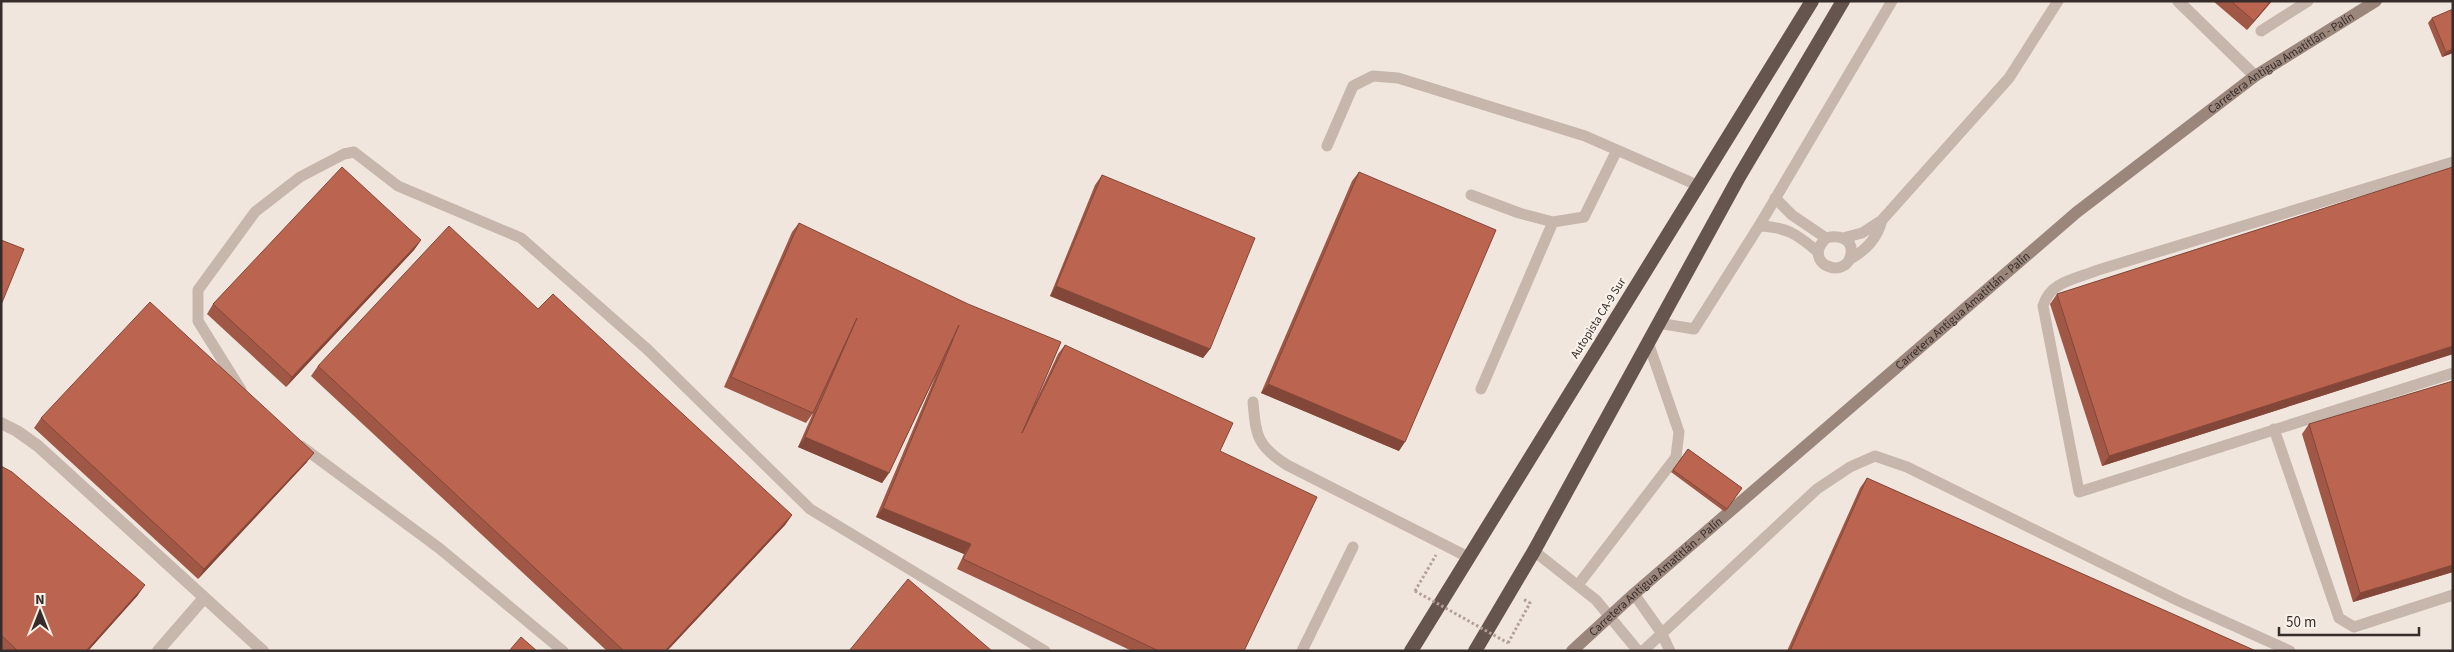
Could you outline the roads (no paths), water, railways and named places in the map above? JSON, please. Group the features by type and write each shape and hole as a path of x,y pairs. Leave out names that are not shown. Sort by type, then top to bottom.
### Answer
{"highway":[{"name":"Autopista CA-9 Sur","path":"1411,651 1812,1"},
{"path":"1475,651 1534,551 1739,177 1844,1"}],"main road":[{"name":"Carretera Antigua Amatitlán - Palín","path":"1572,651 1634,594 2077,212 2255,76 2376,1"}],"street":[{"path":"2178,1 2255,76"},
{"path":"1,423 17,431 38,446 263,651"},
{"path":"158,651 204,598"}],"lane":[{"path":"1658,324 1694,329 1759,226 1892,1"},
{"path":"1882,220 1879,232 1865,250 1843,266 1835,269 1826,266 1820,260 1818,252 1820,244 1826,238 1834,236 1843,238 1862,233 1882,220 2009,78 2058,1"},
{"path":"2261,31 2308,1"},
{"path":"1327,146 1353,86 1373,76 1398,78 1585,136 1697,185"},
{"path":"1471,195 1519,213 1553,222 1584,217 1617,150"},
{"path":"249,404 198,321 198,290 255,212 300,177 344,154 354,152 398,186 521,238 647,350 810,509 1045,651"},
{"path":"2453,162 2098,270 2060,284 2046,295 2043,306 2079,492 2453,372"},
{"path":"1775,198 1792,215 1826,238"},
{"path":"1481,389 1553,222"},
{"path":"1759,226 1778,227 1796,233 1818,252"},
{"path":"1843,238 1849,244 1852,252 1849,260"},
{"path":"1578,585 1676,457 1679,432 1648,342"},
{"path":"1253,402 1258,440 1269,453 1468,557"},
{"path":"2274,429 2339,618 2354,627 2453,595"},
{"path":"292,440 439,548 563,651"},
{"path":"1642,651 1817,489 1850,466 1875,456 1907,467 2179,601 2290,651"},
{"path":"1302,651 1353,547"},
{"path":"1534,551 1596,600 1638,651"},
{"path":"1634,594 1661,632 1670,651"}]}
